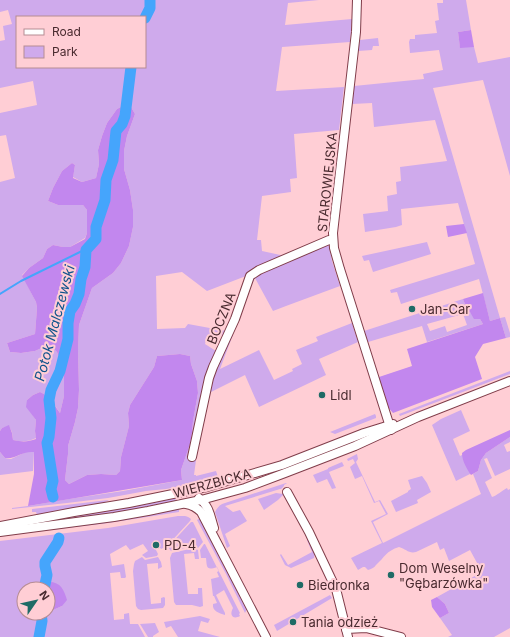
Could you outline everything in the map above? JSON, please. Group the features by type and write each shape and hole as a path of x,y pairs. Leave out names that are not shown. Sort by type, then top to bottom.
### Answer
{"street":[{"name":"STAROWIEJSKA","path":"357,0 356,32 333,240 340,269 390,428"},
{"name":"BOCZNA","path":"192,457 209,378 235,319 250,276 259,270 329,240 333,240"},
{"name":"WIERZBICKA","path":"0,532 114,517 183,504 245,488 355,446 390,428 510,381"},
{"name":"WIERZBICKA","path":"0,526 182,493 282,465 364,433 390,428"},
{"path":"213,485 206,491 199,505 204,510 221,550 266,637"},
{"path":"288,492 333,583 347,633 366,628 402,637"},
{"path":"182,493 191,494 201,500"},
{"path":"204,510 215,496"},
{"path":"183,504 204,510"}],"green space":[{"path":"0,0 319,0 288,3 285,25 352,19 350,42 282,47 276,91 344,87 339,130 294,134 297,178 290,179 291,192 262,196 257,240 261,240 262,251 285,256 251,270 246,276 207,291 182,272 156,276 157,329 185,328 188,324 226,331 240,291 242,291 236,314 227,331 222,335 206,340 205,344 216,352 197,415 189,456 189,460 196,460 194,475 196,476 216,471 218,477 166,489 108,498 12,509 182,480 181,470 190,444 198,393 197,381 190,356 180,354 157,356 154,367 130,405 128,413 129,426 121,457 120,471 116,475 87,475 69,484 65,480 68,446 78,408 79,325 92,288 113,273 121,263 129,246 133,227 133,210 130,190 124,169 124,151 127,136 135,114 131,107 125,105 117,109 107,123 98,150 99,164 96,178 82,182 73,177 75,165 72,163 62,171 53,188 48,201 58,205 83,205 87,210 87,233 85,238 70,247 53,245 47,249 43,258 22,275 36,302 35,334 7,343 10,352 21,353 35,351 46,346 52,347 57,352 64,370 64,396 60,413 54,403 40,392 27,400 27,407 36,420 36,438 25,441 13,440 12,432 9,426 2,428 0,431 0,182 15,178 6,135 0,136 0,113 37,105 33,81 0,88 0,41 5,40 3,26 12,24 8,10 0,12"},
{"path":"443,0 466,0 471,30 458,32 460,47 474,47 478,63 510,57 510,176 483,80 433,88 500,318 490,321 479,279 401,304 397,292 391,293 390,290 475,264 458,203 401,209 402,225 365,232 363,214 388,211 387,196 397,194 396,182 401,181 400,167 447,161 435,120 374,127 372,103 352,104 354,86 424,79 423,74 443,70 439,50 410,53 409,42 410,39 415,39 415,35 437,33 435,21 439,20 437,3 443,3"},
{"path":"378,38 379,46 373,46 372,50 358,51 360,40"},
{"path":"427,242 431,254 373,272 369,260 364,261 362,256"},
{"path":"326,244 329,245 332,261 340,286 273,311 255,278 246,296 253,277 285,262 287,263 302,256 302,254"},
{"path":"463,299 468,312 480,319 483,324 427,342 422,326 368,342 364,331","holes":["463,314 467,325 447,332 445,326 430,331 427,324"]},
{"path":"505,317 510,337 506,338 500,318"},
{"path":"352,323 358,342 319,359 326,375 259,407 245,375 211,392 208,391 209,383 230,336 233,336 220,369 259,350 274,380 293,371 292,369 302,364 296,350 318,341 316,337"},
{"path":"510,371 510,374 400,416 399,414"},
{"path":"461,410 470,431 453,439 460,456 464,454 472,473 456,481 432,425"},
{"path":"375,414 376,418 335,434 330,432"},
{"path":"510,437 510,442 504,445 507,452 510,451 510,469 495,476 487,458 484,459 492,478 485,482 492,497 507,488 508,490 510,489 510,628 494,637 448,637 452,635 440,618 449,613 445,604 437,597 482,572 470,550 449,561 444,548 440,550 437,542 416,552 409,552 399,547 388,552 372,568 368,570 363,567 358,570 351,558 382,543 371,521 386,514 379,501 374,503 362,476 355,479 350,467 355,463 353,459 348,461 347,459 357,454 358,459 356,462 375,502 380,500 388,514 373,522 383,543 481,494 473,474 478,471 481,460 486,453"},
{"path":"0,452 5,458 11,459 26,452 34,452 33,471 0,475"},
{"path":"342,462 344,466 329,472 336,488 332,489 327,479 317,483 313,475"},
{"path":"422,476 431,492 417,500 418,503 396,512 391,501 411,489 408,480"},
{"path":"286,483 281,489 225,506 233,512 240,510 247,521 225,534 230,546 227,548 215,512 219,506"},
{"path":"276,493 283,495 264,510 258,499"},
{"path":"175,498 176,502 142,509 23,526 35,523"},
{"path":"109,500 103,503 28,519 28,517 37,515 36,512 32,512 32,509"},
{"path":"179,509 179,512 108,523 0,536 0,534 133,518"},
{"path":"178,516 186,516 191,519 167,546 161,549 159,546 155,548 158,554 157,556 146,558 142,555 148,551 143,544 130,550 126,545 110,554 112,566 124,564 126,577 121,578 120,572 110,573 114,620 124,619 124,614 129,613 130,624 138,624 145,637 0,637 0,541 108,528"},
{"path":"200,518 247,609 245,613 197,520"},
{"path":"191,522 193,522 203,542 198,548 194,546 171,551 168,547"},
{"path":"307,540 315,552 314,558 291,568 285,565 280,555 281,554 288,565 312,552"},
{"path":"204,544 217,567 211,569 209,568 207,566 206,558 201,558 200,550"},
{"path":"194,548 198,550 199,559 195,559 194,553 184,554 188,594 198,594 198,588 202,588 203,606 176,605 174,602 170,558 172,553"},
{"path":"142,557 145,560 158,557 161,562 162,567 158,569 158,563 147,564 151,604 161,603 161,598 164,597 165,605 163,608 141,610 136,606 133,571 135,561"},
{"path":"219,571 240,613 240,616 238,617 232,616 231,613 233,608 224,590 216,595 225,615 216,611 213,606 213,604 217,603 213,596 211,579 219,577 217,572"},
{"path":"330,595 332,598 277,631 274,625"},
{"path":"200,616 210,619 208,623 201,621 198,631 220,637 178,637 171,626 166,628 164,622"},
{"path":"155,623 159,632 153,637 148,637 140,624"}],"shaded area":[{"path":"471,30 474,47 460,48 458,32"},
{"path":"125,105 131,107 135,114 127,136 124,151 124,169 130,190 133,210 133,227 129,246 121,263 113,273 92,288 79,325 78,408 68,446 65,480 69,484 87,475 116,475 120,471 121,457 129,426 128,413 130,405 154,367 157,356 180,354 190,356 197,381 198,393 190,444 181,470 182,480 28,506 34,474 34,452 5,458 0,452 0,431 2,428 9,425 13,440 30,441 36,439 36,420 26,407 27,400 40,392 49,398 60,413 64,396 64,370 57,352 52,347 46,346 35,351 21,353 10,352 7,343 35,334 36,302 22,276 29,268 43,258 47,249 53,245 70,247 85,239 87,233 87,210 83,205 58,205 48,201 62,171 72,163 75,165 73,178 82,182 96,178 99,164 98,150 107,123 117,109"},
{"path":"464,224 467,233 448,237 446,226"},
{"path":"483,293 490,321 500,318 506,338 483,344 475,357 482,379 393,413 387,406 379,377 412,366 407,349 483,324 480,319 474,319 470,312 468,312 463,299"},
{"path":"510,430 510,437 486,453 481,460 478,471 471,475 466,468 462,453"},
{"path":"56,583 65,593 67,600 62,606 56,609"},
{"path":"437,597 445,604 449,613 440,618 432,607 431,600"}],"waterway":[{"name":"Potok Malczewski","path":"146,16 150,8 150,0"},
{"name":"Potok Malczewski","path":"53,497 51,489 53,481 47,443 51,418 49,400 51,390 60,371 68,339 70,311 79,294 81,279 85,267 86,250 96,239 96,227 105,200 106,180 113,160 116,131 122,124 125,116 131,68"},
{"path":"0,294 21,281 86,250"},
{"name":"Potok Malczewski","path":"46,581 47,575 45,562 59,538"},
{"name":"Potok Malczewski","path":"39,637 42,621"}],"place":[{"name":"Jan-Car","path":"412,309"},
{"name":"Lidl","path":"322,395"},
{"name":"PD-4","path":"156,545"},
{"name":"Dom Weselny \"Gębarzówka\"","path":"391,575"},
{"name":"Biedronka","path":"300,585"},
{"name":"Tania odzież","path":"293,622"}]}
